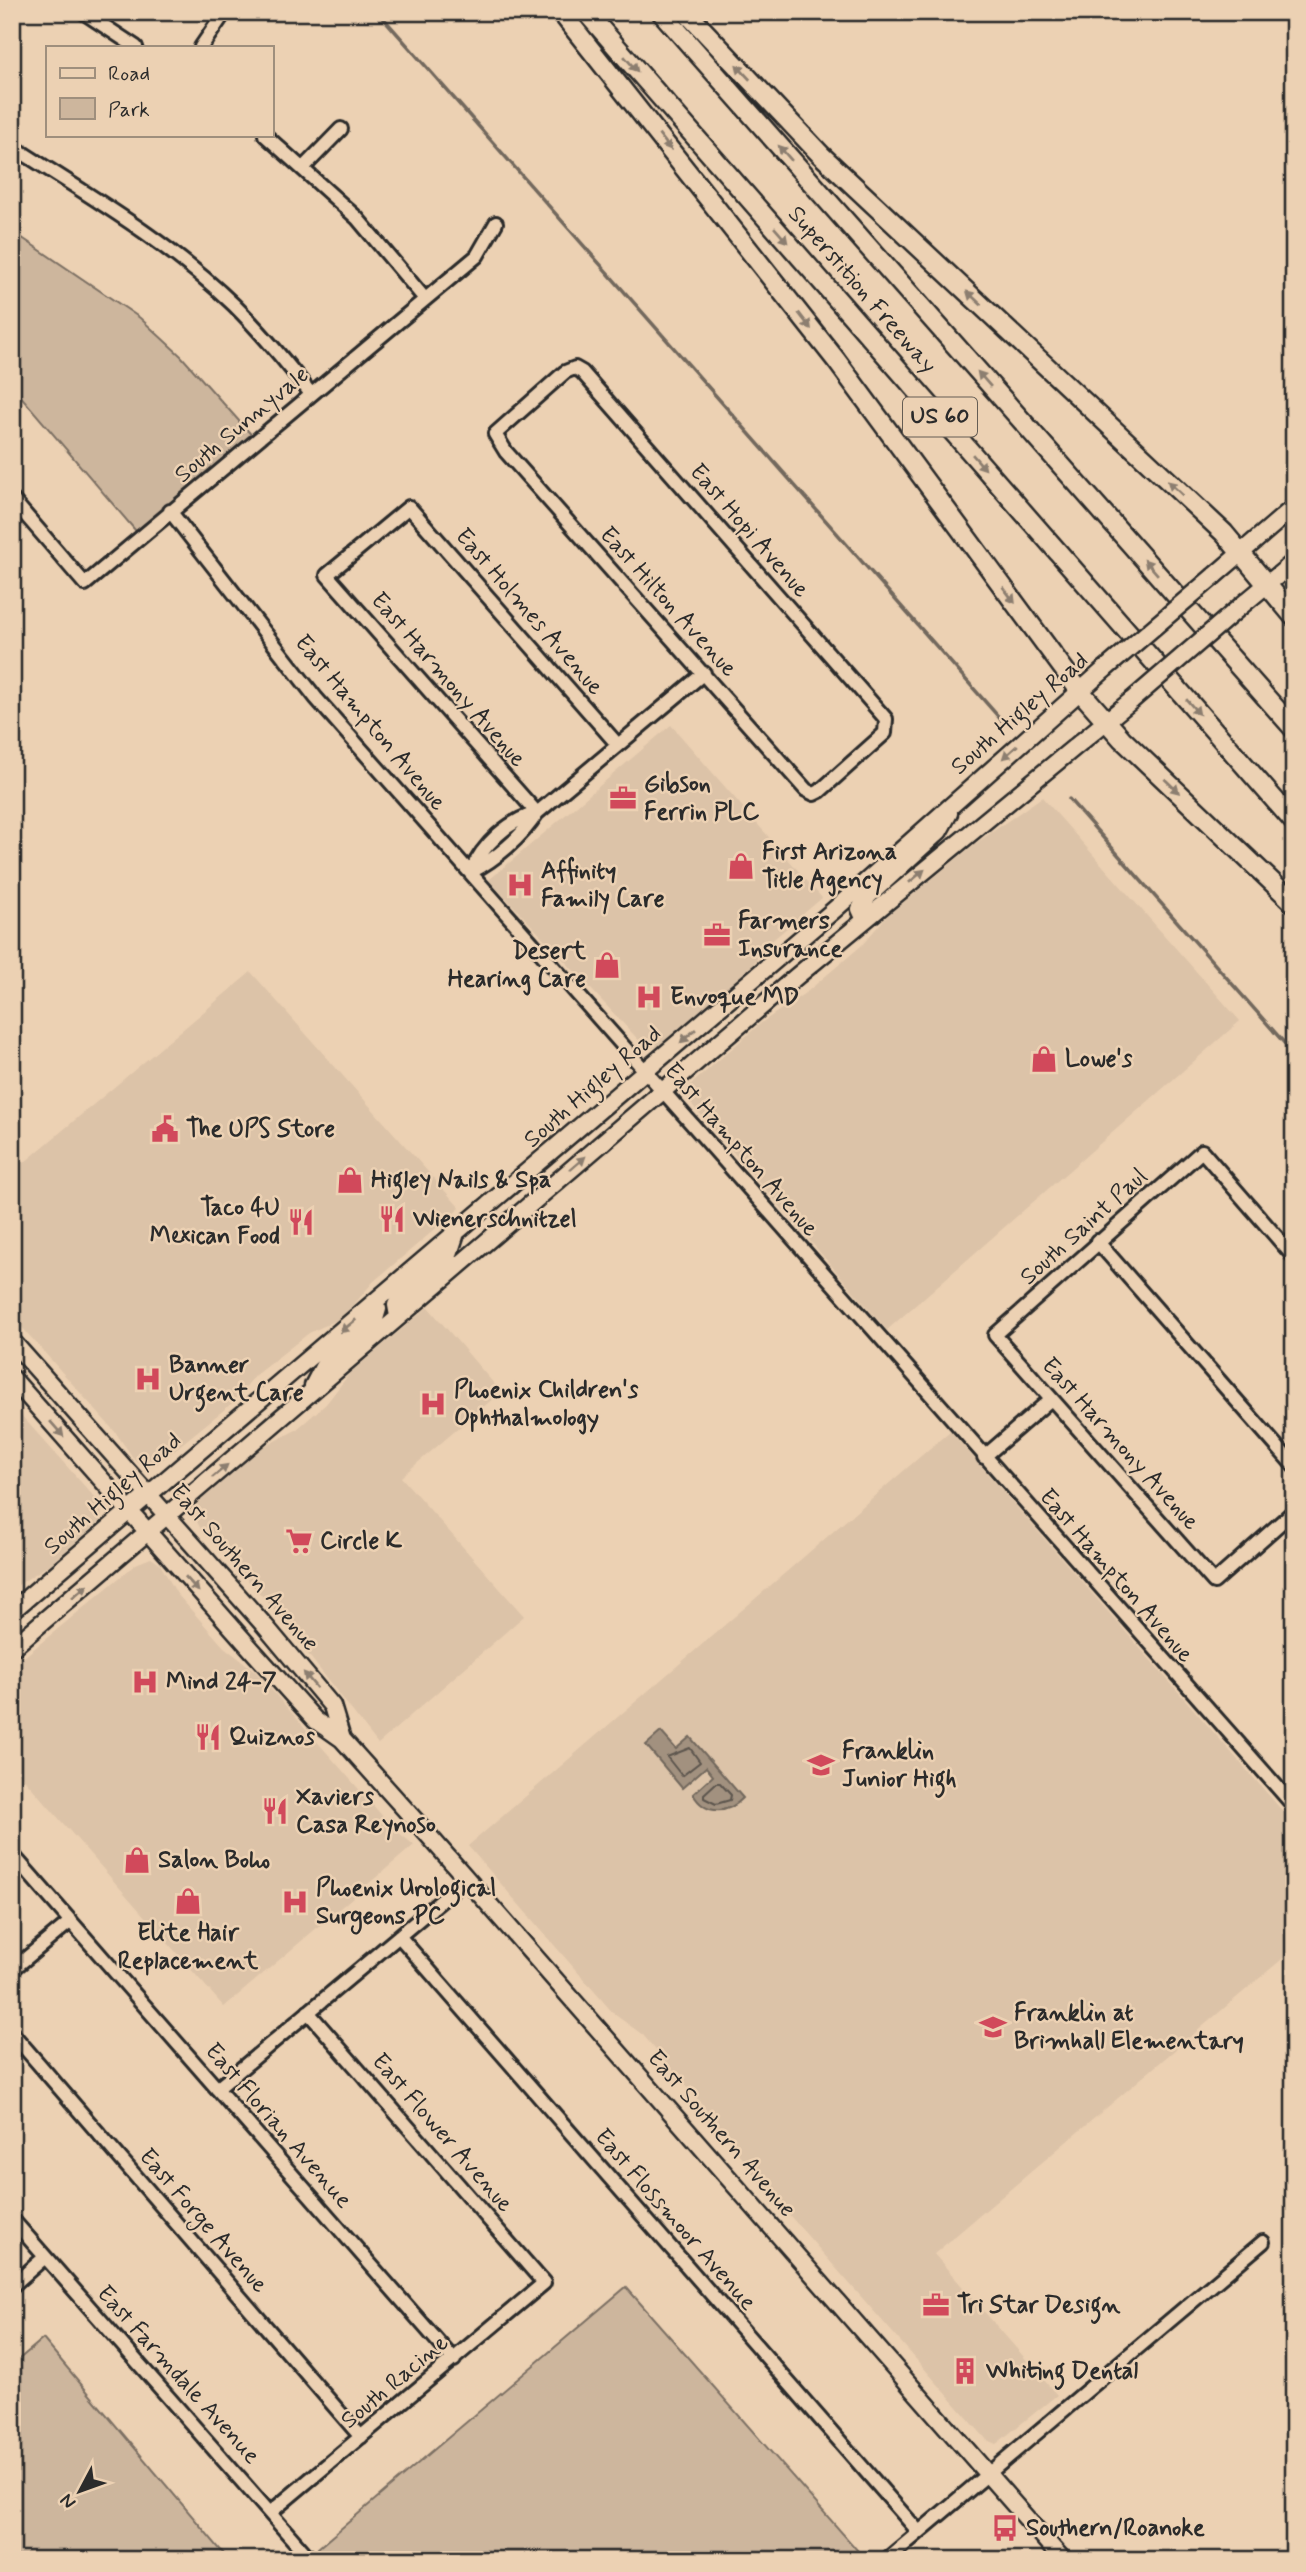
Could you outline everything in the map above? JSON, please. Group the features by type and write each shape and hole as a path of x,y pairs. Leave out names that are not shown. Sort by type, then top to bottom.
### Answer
{"highway":[{"path":"561,12 836,360 1079,690 1106,721 1294,903"},
{"name":"Superstition Freeway","path":"586,12 1294,822"},
{"name":"Superstition Freeway","path":"661,12 1294,729"},
{"path":"686,12 821,155 1241,552 1294,617"}],"main road":[{"name":"South Higley Road","path":"12,1611 645,1073 1079,690 1294,507"},
{"name":"South Higley Road","path":"12,1648 662,1091 1294,562"},
{"path":"864,920 860,909 867,896 939,831 955,802"},
{"path":"398,1316 396,1305 399,1300 448,1257 455,1236"},
{"path":"309,1394 323,1367 375,1319 378,1309 374,1304"},
{"name":"East Southern Avenue","path":"12,1341 149,1493 332,1706 342,1739"},
{"name":"East Southern Avenue","path":"12,1378 128,1513 315,1720 342,1739 467,1879 1063,2560"}],"street":[{"path":"83,12 134,46"},
{"path":"202,46 225,12"},
{"path":"303,168 341,130"},
{"path":"266,136 357,218 425,299"},
{"path":"12,146 178,257 233,304 278,352 311,394"},
{"name":"South Sunnyvale","path":"12,499 85,584 477,256 496,223"},
{"name":"East Hopi Avenue","path":"495,434 565,372 575,368 592,382 886,719 885,733 814,793"},
{"name":"East Hilton Avenue","path":"495,434 506,452 806,790 814,793"},
{"name":"East Holmes Avenue","path":"327,575 409,507 618,745"},
{"name":"East Hampton Avenue","path":"170,512 316,698 1294,1806"},
{"name":"East Harmony Avenue","path":"327,575 537,813"},
{"path":"471,872 486,864 521,817 537,813 704,673"},
{"name":"South Saint Paul","path":"995,1335 1097,1241 1202,1151 1294,1257"},
{"path":"1097,1241 1294,1466"},
{"name":"East Harmony Avenue","path":"995,1335 1214,1582 1294,1511"},
{"path":"984,1457 1051,1399"},
{"name":"East Florian Avenue","path":"12,1854 454,2360"},
{"path":"218,2089 467,1879"},
{"path":"12,1970 71,1921"},
{"name":"East Flossmoor Avenue","path":"399,1936 918,2531"},
{"name":"East Flower Avenue","path":"308,2012 544,2283"},
{"name":"East Forge Avenue","path":"12,2033 361,2437"},
{"name":"East Farmdale Avenue","path":"12,2219 312,2560"},
{"path":"886,2560 1263,2242"},
{"path":"12,2286 46,2258"},
{"name":"South Racine","path":"271,2512 544,2283"}],"shaded area":[{"path":"671,725 822,898 768,944 748,971 662,1044 648,1050 489,880"},
{"path":"1042,797 1240,1021 887,1330 688,1100 688,1087 761,1023 808,991 861,946 887,916 975,844"},
{"path":"251,972 460,1208 373,1282 337,1320 309,1333 254,1376 236,1400 157,1464 145,1467 136,1462 116,1433 12,1316 12,1173"},
{"path":"428,1307 501,1392 401,1477 524,1616 378,1744 265,1599 201,1529 193,1515 198,1503 263,1447 296,1430 326,1404 350,1373"},
{"path":"12,1405 97,1500 102,1514 100,1521 50,1564 12,1589"},
{"path":"950,1431 1294,1824 1294,1949 934,2254 1057,2395 996,2444 987,2440 755,2176 701,2103 643,2035 614,2014 468,1846"},
{"path":"151,1558 160,1564 177,1594 224,1647 255,1671 393,1828 414,1845 224,2007 12,1765 12,1667 136,1564"}],"green space":[{"path":"12,231 140,318 181,356 256,440 141,537 12,386"},
{"path":"626,2287 865,2559 323,2560 318,2548"},
{"path":"43,2339 229,2560 12,2560 12,2365"}],"water":[{"path":"661,1732 676,1749 690,1737 743,1798 723,1810 704,1806 693,1794 713,1776 706,1767 682,1788 646,1745"}],"waterway":[{"path":"378,12 1004,723"},
{"path":"1069,799 1294,1054"}],"place":[{"name":"Gibson Ferrin PLC","path":"623,798"},
{"name":"First Arizona Title Agency","path":"741,866"},
{"name":"Affinity Family Care","path":"520,885"},
{"name":"Farmers Insurance","path":"717,935"},
{"name":"Desert Hearing Care","path":"607,965"},
{"name":"Envoque MD","path":"649,997"},
{"name":"Lowe's","path":"1044,1059"},
{"name":"The UPS Store","path":"165,1129"},
{"name":"Higley Nails & Spa","path":"350,1180"},
{"name":"Wienerschnitzel","path":"392,1219"},
{"name":"Taco 4U Mexican Food","path":"301,1222"},
{"name":"Banner Urgent Care","path":"148,1379"},
{"name":"Phoenix Children's Ophthalmology","path":"433,1404"},
{"name":"Circle K","path":"299,1541"},
{"name":"Mind 24-7","path":"145,1682"},
{"name":"Quiznos","path":"208,1737"},
{"name":"Franklin Junior High","path":"821,1765"},
{"name":"Xaviers Casa Reynoso","path":"275,1811"},
{"name":"Salon Boho","path":"137,1860"},
{"name":"Elite Hair Replacement","path":"188,1901"},
{"name":"Phoenix Urological Surgeons PC","path":"295,1902"},
{"name":"Franklin at Brimhall Elementary","path":"993,2027"},
{"name":"Tri Star Design","path":"936,2305"},
{"name":"Whiting Dental","path":"965,2371"},
{"name":"Southern/Roanoke","path":"1005,2528"}]}
